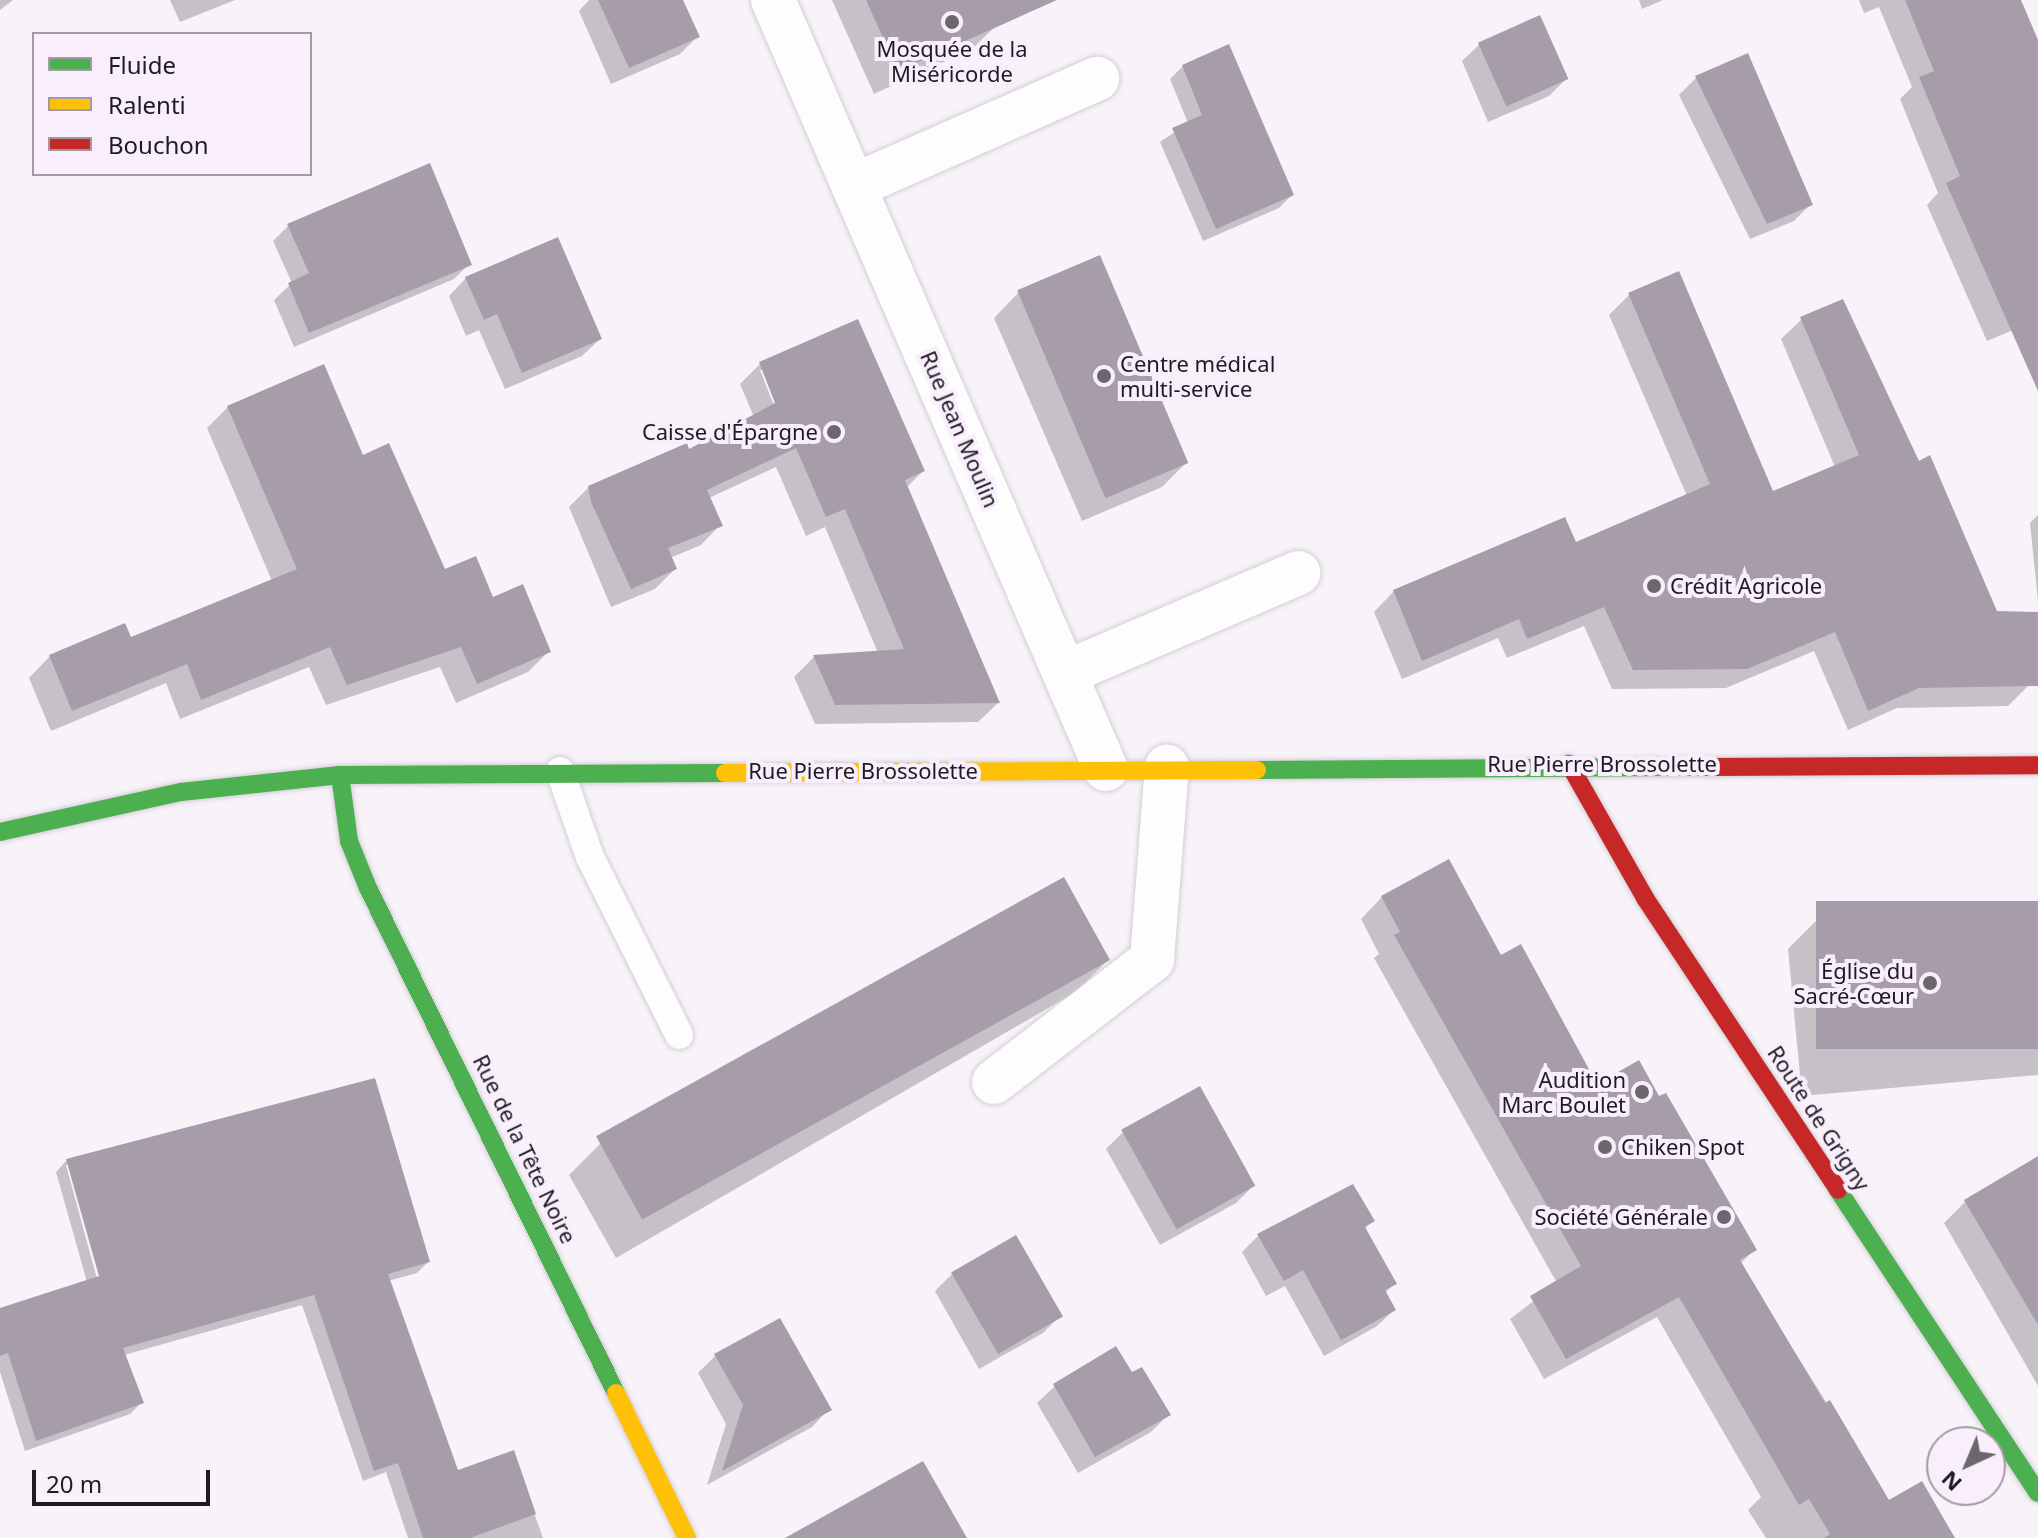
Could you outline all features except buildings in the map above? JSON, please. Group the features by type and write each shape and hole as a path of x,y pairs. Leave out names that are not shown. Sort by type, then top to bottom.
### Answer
{"main road":[{"name":"Rue Pierre Brossolette","path":"0,832 181,792 340,775 1569,764 2038,765"},
{"name":"Route de Grigny","path":"1569,764 1645,898 2038,1493"},
{"name":"Rue de la Tête Noire","path":"340,775 349,841 368,888 687,1538"}],"street":[{"name":"Rue Jean Moulin","path":"773,0 1106,769"},
{"path":"854,186 1097,79"},
{"path":"1065,673 1298,573"},
{"path":"994,1082 1152,960 1167,767"}],"lane":[{"path":"560,771 590,857 679,1035"}],"traffic: fast":[{"path":"1257,770 1706,767"},
{"path":"0,832 181,792 340,775 725,773"},
{"path":"340,775 349,841 368,888 616,1393"},
{"path":"1838,1190 2038,1493"}],"traffic: slow":[{"path":"725,773 1257,770"},
{"path":"616,1393 687,1538"}],"traffic: jam":[{"path":"1569,764 1645,898 1838,1190"},
{"path":"1706,767 2038,765"}],"place":[{"name":"Mosquée de la Miséricorde","path":"952,22"},
{"name":"Centre médical multi-service","path":"1104,376"},
{"name":"Caisse d'Épargne","path":"834,432"},
{"name":"Crédit Agricole","path":"1654,586"},
{"name":"Église du Sacré-Cœur","path":"1930,983"},
{"name":"Audition Marc Boulet","path":"1642,1092"},
{"name":"Chiken Spot","path":"1605,1147"},
{"name":"Société Générale","path":"1724,1217"}]}
